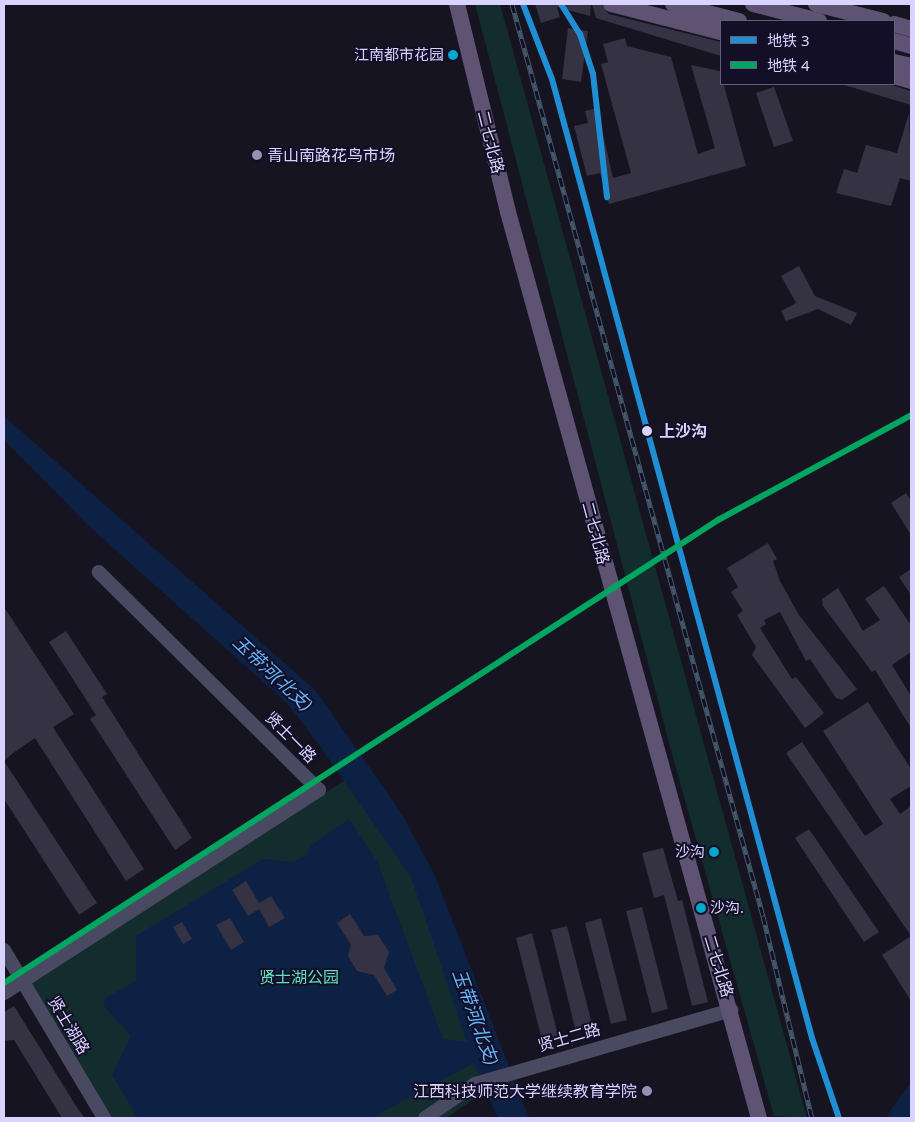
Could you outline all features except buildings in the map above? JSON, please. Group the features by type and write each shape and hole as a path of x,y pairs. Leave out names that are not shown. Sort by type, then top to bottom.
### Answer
{"main road":[{"name":"二七北路","path":"457,4 511,221 732,1010 760,1118"},
{"path":"611,4 720,32"},
{"path":"673,4 735,20"},
{"path":"753,4 815,20"},
{"path":"816,4 879,20"},
{"path":"895,24 911,29"},
{"path":"895,41 911,46"},
{"path":"895,62 911,66"},
{"path":"895,76 911,81"}],"street":[{"name":"贤士一路","path":"4,993 319,790 99,572"},
{"name":"贤士湖路","path":"4,950 104,1118"},
{"name":"贤士二路","path":"425,1118 475,1084 544,1062 732,1010"}],"green space":[{"path":"475,4 500,4 807,1118 774,1116 672,754"},
{"name":"贤士湖公园","path":"347,779 413,877 490,1088 446,1118 108,1118 27,984"}],"water":[{"name":"贤士湖公园","path":"4,416 316,691 402,814 435,876 529,1118 498,1118 474,1063 371,1118 138,1118 112,1075 131,1036 103,1005 106,998 136,981 136,936 263,859 292,862 305,856 312,845 349,819 377,861 443,1039 467,1042 411,877 319,745 288,704 91,528 4,440"},
{"path":"911,1082 911,1118 887,1118 888,1114"}],"railway":[{"path":"512,4 763,916 812,1118"}],"metro line":[{"name":"3","path":"523,4 552,79 812,1038 839,1118"},
{"name":"3","path":"561,4 580,34 593,74 607,197"},
{"name":"4","path":"4,983 718,520 911,415"}],"place":[{"name":"江南都市花园","path":"453,55"},
{"name":"青山南路花鸟市场","path":"257,155"},
{"name":"上沙沟","path":"647,431"},
{"name":"沙沟","path":"714,852"},
{"name":"沙沟.","path":"701,908"},
{"name":"江西科技师范大学继续教育学院","path":"647,1091"}],"water label":[{"name":"玉带河(北支)","path":"273,673"},
{"name":"玉带河(北支)","path":"476,1017"}]}
